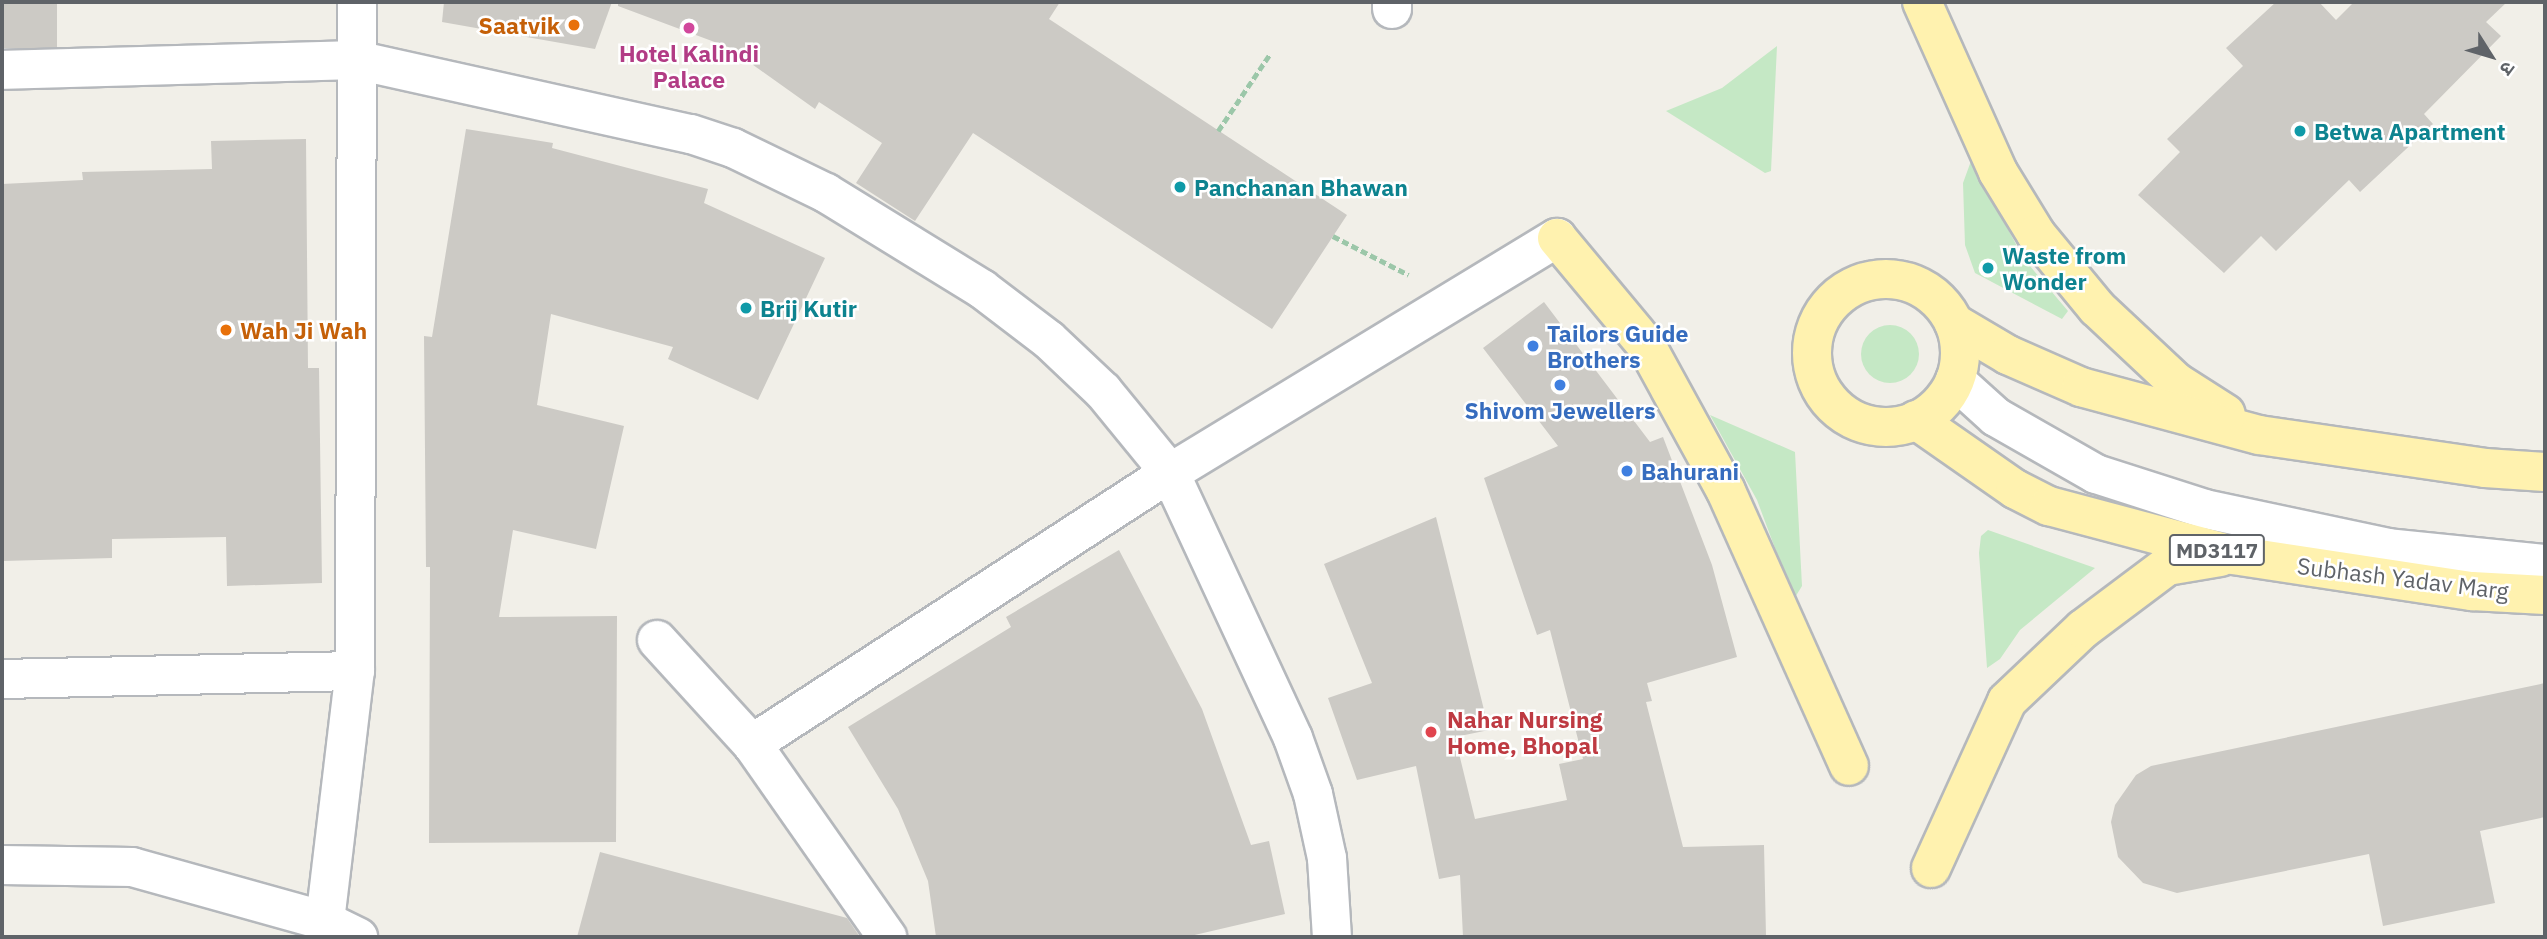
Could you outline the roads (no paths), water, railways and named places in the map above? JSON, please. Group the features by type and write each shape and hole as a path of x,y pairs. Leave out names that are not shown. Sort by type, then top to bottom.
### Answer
{"main road":[{"path":"1922,2 1998,172 2036,234 2097,308 2176,382 2259,435"},
{"path":"1557,238 1646,345 1726,491 1849,766"},
{"path":"1884,278 1921,288 1937,299 1954,323 1961,351 1955,380 1940,404 1916,420 1888,428 1858,424 1834,408 1817,384 1811,355 1816,327 1835,299 1884,278"},
{"path":"1954,323 2008,355 2081,387 2259,435 2485,468 2545,472"},
{"name":"Subhash Yadav Marg","path":"1916,420 2015,489 2049,506 2233,555 2472,591 2545,595"},
{"path":"1931,868 2007,701 2083,629 2166,566 2233,555"}],"street":[{"path":"2,865 132,867 342,929 355,671 357,2"},
{"path":"2,70 356,60 691,134 733,148 826,194 982,289 1049,340 1103,391 1170,472 1293,738 1313,794 1327,858 1332,937"},
{"path":"752,744 1170,472 1557,238"},
{"path":"1955,380 1996,417 2096,474 2205,509 2388,548 2545,564"},
{"path":"657,640 752,744 887,937"},
{"path":"2,679 355,671"}],"place":[{"name":"Saatvik","path":"574,25"},
{"name":"Hotel Kalindi Palace","path":"689,28"},
{"name":"Betwa Apartment","path":"2300,131"},
{"name":"Panchanan Bhawan","path":"1180,187"},
{"name":"Waste from Wonder","path":"1988,268"},
{"name":"Brij Kutir","path":"746,308"},
{"name":"Wah Ji Wah","path":"226,330"},
{"name":"Tailors Guide Brothers","path":"1533,346"},
{"name":"Shivom Jewellers","path":"1560,385"},
{"name":"Bahurani","path":"1627,471"},
{"name":"Nahar Nursing Home, Bhopal","path":"1431,732"}]}
